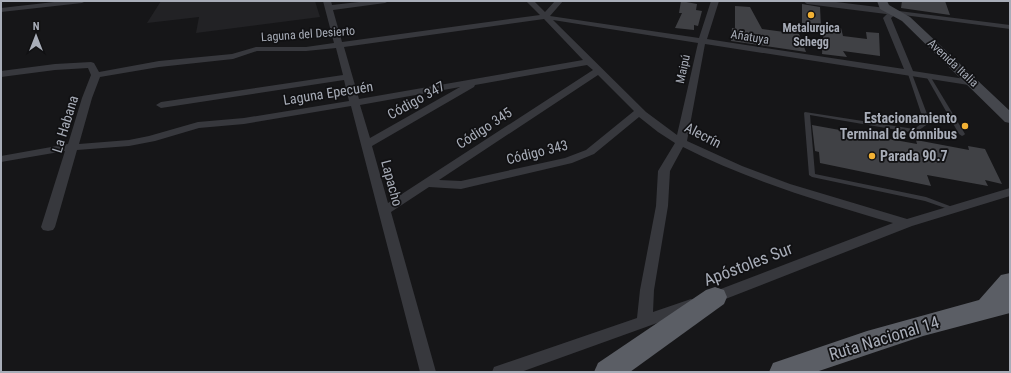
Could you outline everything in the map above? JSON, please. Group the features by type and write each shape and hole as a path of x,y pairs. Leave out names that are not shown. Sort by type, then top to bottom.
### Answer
{"highway":[{"name":"Ruta Nacional 14","path":"782,372 839,351 915,327 998,306 1010,282"},
{"path":"608,372 715,297"}],"main road":[{"name":"Avenida Italia","path":"882,1 884,7 894,7 1010,119"}],"street":[{"path":"3,11 82,1"},
{"path":"328,4 385,1"},
{"name":"Alecrín","path":"530,1 589,62 640,111 661,129 681,142 734,167 792,190 907,223"},
{"path":"545,17 559,1"},
{"name":"Maipú","path":"644,322 647,290 662,206 664,171 681,142 702,41 715,1"},
{"path":"807,1 894,7 1010,28"},
{"name":"Lapacho","path":"328,4 428,372"},
{"path":"894,7 887,18 910,74"},
{"name":"Añatuya","path":"545,17 975,84"},
{"name":"Laguna del Desierto","path":"96,75 159,64 233,56 270,48 306,49 340,46 545,17"},
{"name":"Laguna Epecuén","path":"1,160 72,147 104,146 129,143 151,139 198,125 244,121 589,62"},
{"path":"1,74 55,67 91,66 96,75"},
{"name":"Código 345","path":"384,211 599,70"},
{"name":"La Habana","path":"48,227 87,98 96,75"},
{"path":"162,105 347,77"},
{"name":"Código 347","path":"366,145 479,80"},
{"name":"Código 343","path":"426,183 461,185 568,161 590,152 640,111"},
{"name":"Apóstoles Sur","path":"500,372 715,297 907,223 1010,192"}],"lane":[{"path":"910,74 927,122 915,131 807,114 812,175 926,199 954,209"},
{"path":"928,76 962,134"}],"shaded area":[{"path":"161,1 315,1 320,17 196,33 199,17 147,23"}],"building":[{"path":"681,1 697,4 696,10 702,11 698,26 694,25 694,30 675,28 682,13 679,13"},
{"path":"902,1 945,1 950,15 901,8"},
{"name":"Metalurgica Schegg","path":"802,4 820,7 821,26 802,23"},
{"path":"735,6 750,7 762,29 799,34 806,52 731,41 732,28 735,28"},
{"path":"824,26 841,28 843,36 867,39 866,32 879,33 880,56 843,51 847,57 822,54"},
{"path":"812,125 917,144 916,140 969,150 968,146 985,149 1002,184 985,180 988,186 927,175 931,186 820,163 819,152 815,151"}],"place":[{"name":"Metalurgica Schegg","path":"811,15"},
{"name":"Estacionamiento Terminal de ómnibus","path":"965,126"},
{"name":"Parada 90.7","path":"872,156"}]}
